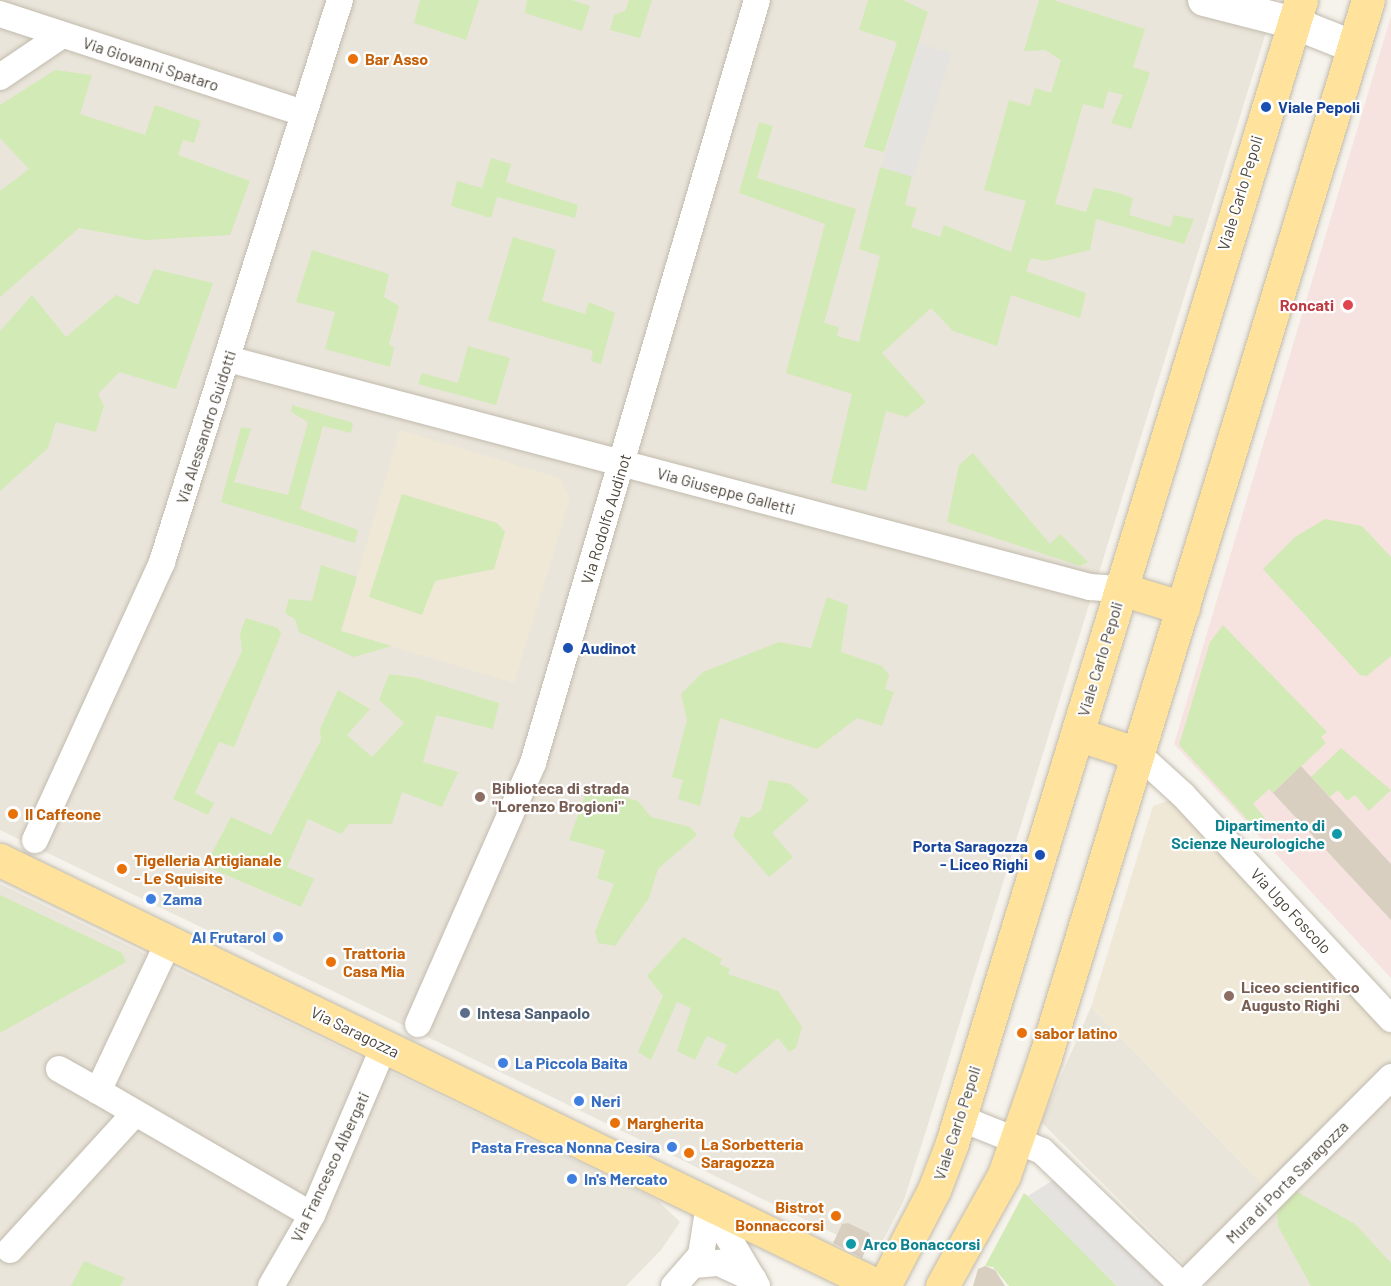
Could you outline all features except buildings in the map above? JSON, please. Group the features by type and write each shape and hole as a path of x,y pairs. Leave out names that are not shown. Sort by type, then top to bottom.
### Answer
{"main road":[{"path":"942,1286 984,1216 1017,1139 1183,608 1368,0"},
{"name":"Viale Carlo Pepoli","path":"884,1286 934,1190 960,1118 1297,11"},
{"path":"1121,589 1183,608"},
{"path":"1077,734 1138,754"},
{"name":"Via Saragozza","path":"15,857 169,941 405,1041 709,1205 878,1286"}],"street":[{"name":"Via Alessandro Guidotti","path":"15,857 162,562 340,0"},
{"name":"Via Rodolfo Audinot","path":"405,1041 532,763 623,463 757,0"},
{"path":"1204,0 1297,11 1354,47"},
{"name":"Via Giovanni Spataro","path":"0,14 303,113"},
{"path":"0,77 63,35"},
{"name":"Via Giuseppe Galletti","path":"228,358 1090,587 1121,589"},
{"name":"Via Ugo Foscolo","path":"1138,754 1169,780 1391,1019"},
{"path":"98,1091 169,941"},
{"name":"Via Francesco Albergati","path":"271,1286 312,1215 405,1041"},
{"path":"59,1069 312,1215"},
{"name":"Mura di Porta Saragozza","path":"1183,1286 1391,1077"},
{"path":"10,1250 135,1113"},
{"path":"960,1118 1017,1139 1059,1167 1183,1286"},
{"path":"674,1286 694,1265 706,1238 709,1205"},
{"path":"709,1205 755,1282"},
{"path":"694,1265 718,1263 755,1282"}],"shaded area":[{"path":"0,0 1276,0 904,1200 878,1250 866,1249 0,830"},
{"name":"Roncati","path":"1391,16 1391,978 1174,744"},
{"path":"919,43 952,53 914,177 881,167"},
{"path":"400,430 560,478 570,498 514,683 341,631"},
{"name":"Liceo scientifico Augusto Righi","path":"1173,799 1391,1024 1391,1056 1262,1184 1091,1007 1153,806"},
{"path":"0,884 657,1200 680,1222 661,1250 626,1286 0,1286"},
{"path":"1091,1007 1262,1184 1391,1056 1391,1286 1206,1286 1041,1122"},
{"path":"1061,1175 1177,1286 1117,1286 1028,1196"}],"green space":[{"path":"420,0 479,0 466,40 414,23"},
{"path":"527,0 572,0 590,6 582,31 525,13"},
{"path":"629,0 652,0 640,38 610,30 614,15 625,11"},
{"path":"868,0 903,0 928,12 884,152 864,147 897,42 859,30"},
{"path":"1039,0 1053,0 1145,29 1133,67 1150,73 1131,129 1111,123 1123,95 1108,91 1103,109 1083,104 1055,204 1086,212 1094,188 1116,192 1133,198 1129,215 1170,227 1174,215 1194,219 1184,244 1096,219 1090,250 1045,261 1031,258 1026,271 1086,293 1080,318 1011,295 997,346 953,331 931,308 882,353 926,402 907,417 886,411 866,491 831,483 852,394 786,373 825,224 739,193 759,122 773,126 757,178 856,209 824,323 839,327 837,336 859,342 880,256 859,249 880,167 912,176 905,205 917,208 911,227 940,237 944,225 1011,252 1026,201 984,190 1009,100 1030,106 1035,88 1051,93 1061,60 1045,50 1024,51"},
{"path":"55,70 92,75 80,114 145,135 155,105 201,121 194,143 183,140 178,155 250,181 230,235 145,240 79,228 0,297 0,191 29,169 0,138 0,105"},
{"path":"491,158 511,164 506,182 578,205 575,218 497,197 491,218 451,206 457,181 482,188"},
{"path":"513,237 556,250 542,301 585,314 589,302 615,313 601,364 591,361 593,351 488,320"},
{"path":"312,250 389,274 384,297 399,306 389,344 394,348 390,367 325,349 335,312 296,302"},
{"path":"154,269 213,283 176,389 119,372 98,394 104,406 96,432 56,422 48,448 0,491 0,331 32,295 66,337 116,295 138,305"},
{"path":"468,346 510,358 496,405 418,384 422,373 458,383"},
{"path":"292,405 353,423 351,433 323,426 300,509 358,530 355,543 221,502 241,427 251,429 234,482 288,495 308,422 291,412"},
{"path":"973,453 1050,544 1060,534 1088,562 1080,566 947,522 959,465"},
{"path":"402,494 497,523 505,532 494,569 435,581 422,615 369,597"},
{"path":"1325,519 1362,526 1391,557 1391,656 1367,676 1360,675 1263,569 1295,537"},
{"path":"321,565 357,577 341,631 392,646 354,657 299,632 295,619 285,613 289,599 312,601"},
{"path":"827,597 848,605 841,652 882,666 889,675 885,689 894,692 882,726 857,718 817,749 720,718 700,806 678,799 683,780 672,777 687,720 681,694 703,672 779,642 811,648"},
{"path":"246,618 278,628 281,634 234,747 219,742 195,793 214,803 208,815 173,799 242,651 240,633"},
{"path":"1223,625 1327,732 1321,737 1326,743 1273,793 1269,789 1253,804 1265,818 1255,828 1179,745 1210,642"},
{"path":"389,674 417,678 499,703 493,729 436,715 423,762 458,772 442,807 402,792 392,824 349,824 341,834 308,819 287,867 314,879 301,907 205,866 231,817 271,835 321,740 320,729 338,690 370,709 347,735 372,757 404,723 379,700"},
{"path":"1341,748 1391,790 1369,811 1355,795 1347,801 1338,790 1330,797 1311,777"},
{"path":"769,780 790,784 809,800 772,833 793,857 769,877 733,836 741,816 750,818 761,810"},
{"path":"588,787 638,801 651,817 690,827 697,835 658,869 649,898 615,946 598,943 595,932 614,884 597,878 605,850 569,840"},
{"path":"0,895 122,953 126,962 0,1033"},
{"path":"683,937 722,959 720,964 730,969 728,974 778,991 802,1027 796,1048 789,1052 778,1038 736,1074 717,1065 727,1045 707,1036 695,1060 677,1051 691,1008 677,1002 651,1060 638,1052 663,996 647,976"},
{"path":"1292,1189 1355,1224 1391,1263 1391,1286 1311,1286 1278,1226 1277,1203"},
{"path":"1024,1193 1117,1286 1009,1286 993,1267 985,1266"},
{"path":"84,1261 125,1278 120,1286 71,1286"}],"place":[{"name":"Bar Asso","path":"353,59"},
{"name":"Viale Pepoli","path":"1266,107"},
{"name":"Roncati","path":"1348,305"},
{"name":"Audinot","path":"568,648"},
{"name":"Biblioteca di strada \"Lorenzo Brogioni\"","path":"480,797"},
{"name":"Il Caffeone","path":"13,814"},
{"name":"Dipartimento di Scienze Neurologiche","path":"1337,834"},
{"name":"Porta Saragozza - Liceo Righi","path":"1040,855"},
{"name":"Tigelleria Artigianale - Le Squisite","path":"122,869"},
{"name":"Zama","path":"151,899"},
{"name":"Al Frutarol","path":"278,937"},
{"name":"Trattoria Casa Mia","path":"331,962"},
{"name":"Liceo scientifico Augusto Righi","path":"1229,996"},
{"name":"Intesa Sanpaolo","path":"465,1013"},
{"name":"sabor latino","path":"1022,1033"},
{"name":"La Piccola Baita","path":"503,1063"},
{"name":"Neri","path":"579,1101"},
{"name":"Margherita","path":"615,1123"},
{"name":"Pasta Fresca Nonna Cesira","path":"672,1147"},
{"name":"La Sorbetteria Saragozza","path":"689,1153"},
{"name":"In's Mercato","path":"572,1179"},
{"name":"Bistrot Bonnaccorsi","path":"836,1216"},
{"name":"Arco Bonaccorsi","path":"851,1244"}]}
